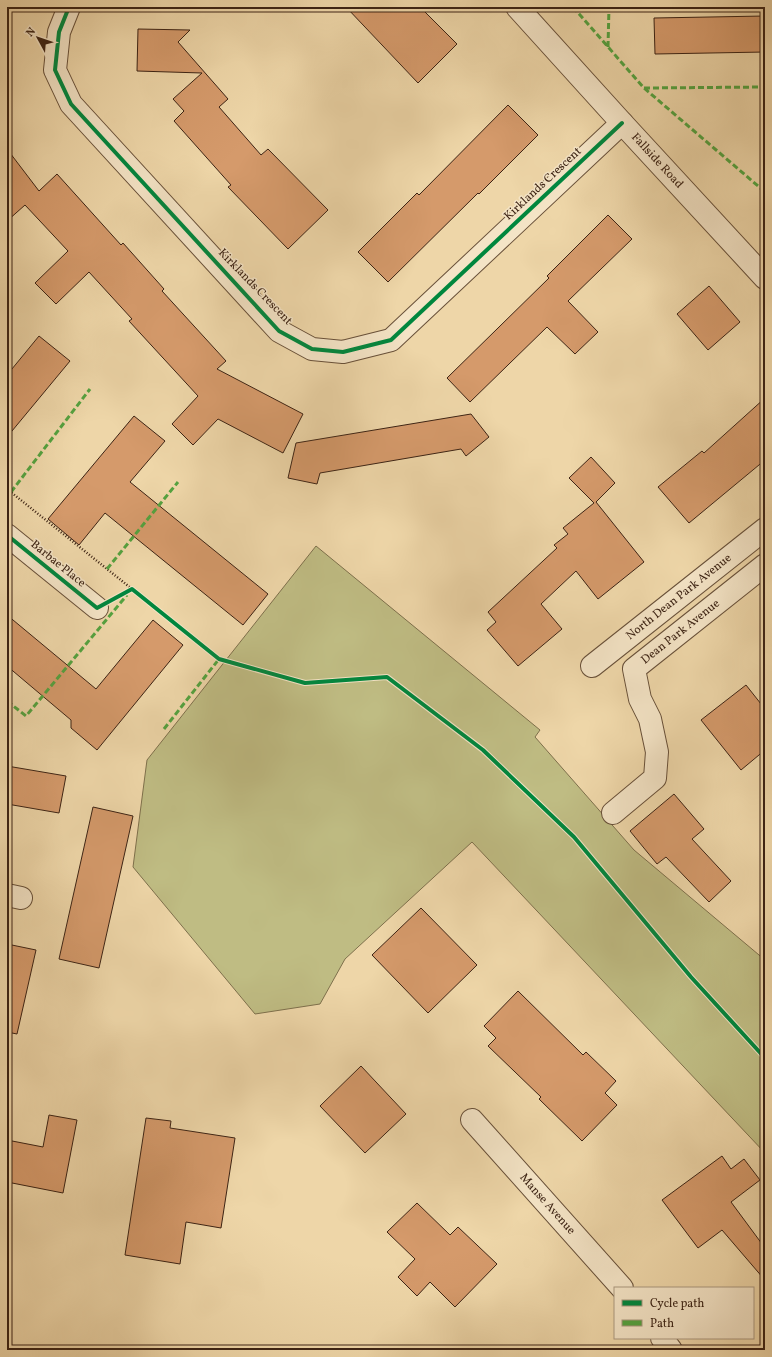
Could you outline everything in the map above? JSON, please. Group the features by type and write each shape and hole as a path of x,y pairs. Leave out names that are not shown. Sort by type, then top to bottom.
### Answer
{"street":[{"name":"Kirklands Crescent","path":"69,7 59,32 55,70 71,104 279,330 312,349 343,352 391,340 622,123"},
{"name":"Fallside Road","path":"517,7 765,278"},
{"name":"North Dean Park Avenue","path":"592,666 765,529"},
{"name":"Barbae Place","path":"7,535 97,608"},
{"name":"Dean Park Avenue","path":"613,813 655,778 657,752 650,719 640,699 634,669 765,565"},
{"name":"Manse Avenue","path":"472,1120 621,1287"},
{"path":"663,1339 671,1350"}],"path":[{"path":"7,489 138,594"},
{"path":"97,608 132,589"}],"shaded area":[{"path":"316,546 540,730 535,737 634,850 765,960 765,1153 472,842 345,959 320,1004 255,1014 133,867 147,760"}],"building":[{"path":"346,7 420,7 457,44 418,83"},
{"path":"765,16 765,52 655,54 654,18"},
{"path":"138,29 190,30 178,42 228,99 219,107 261,155 268,149 328,210 288,249 228,187 231,185 174,121 184,111 173,99 202,73 137,71"},
{"path":"508,105 538,135 388,282 358,252 417,193 419,195"},
{"path":"7,149 39,191 57,174 121,245 123,243 164,289 162,291 226,361 217,369 303,414 283,453 218,419 193,445 172,424 198,396 129,321 132,319 89,272 56,304 35,283 68,251 25,205 7,221"},
{"path":"608,215 632,239 568,301 598,332 575,354 547,327 470,402 447,378 549,278 547,276"},
{"path":"709,286 740,322 708,350 677,314"},
{"path":"39,336 70,361 7,437 7,375"},
{"path":"765,398 765,460 689,523 658,487 702,451 704,453"},
{"path":"471,414 489,437 466,456 461,449 320,473 317,484 288,478 296,443"},
{"path":"134,416 165,441 130,482 268,594 243,625 105,513 79,545 48,519"},
{"path":"591,457 615,483 596,502 644,562 598,599 576,571 541,604 562,629 518,666 487,630 496,622 488,612 557,548 554,545 568,534 563,528 594,503 569,478"},
{"path":"7,615 96,689 153,620 183,645 97,750 71,728 71,720 7,666"},
{"path":"746,685 765,709 765,750 741,770 701,720"},
{"path":"7,766 66,776 59,813 7,804"},
{"path":"674,794 704,829 692,839 731,881 709,902 666,857 657,864 630,831"},
{"path":"93,807 133,816 99,968 59,959"},
{"path":"421,908 477,965 428,1013 372,955"},
{"path":"7,944 36,950 17,1034 7,1032"},
{"path":"518,991 583,1055 586,1052 616,1081 605,1093 617,1105 582,1141 539,1099 541,1097 488,1046 496,1038 484,1026"},
{"path":"361,1066 406,1114 365,1153 320,1106"},
{"path":"49,1115 77,1120 63,1193 7,1182 7,1140 43,1147"},
{"path":"146,1118 171,1121 170,1128 235,1138 221,1228 186,1222 180,1264 125,1255"},
{"path":"722,1156 731,1169 744,1159 760,1180 731,1202 765,1248 764,1279 722,1230 698,1248 662,1200"},
{"path":"417,1203 450,1235 458,1227 497,1264 455,1307 430,1282 417,1296 398,1277 415,1259 387,1232"}],"marked path":[{"path":"573,7 644,88 765,192"},
{"path":"608,47 609,7"},
{"path":"644,88 765,87"},
{"path":"11,492 90,389"},
{"path":"107,569 178,482"},
{"path":"7,701 26,716 127,595"},
{"path":"164,729 219,659"}],"cycle path":[{"path":"69,7 59,32 55,70 71,104 279,331 312,349 343,352 391,340 622,123"},
{"path":"7,535 97,608 132,589 219,659 305,683 387,677 483,750 574,837 691,977 765,1058"}]}
